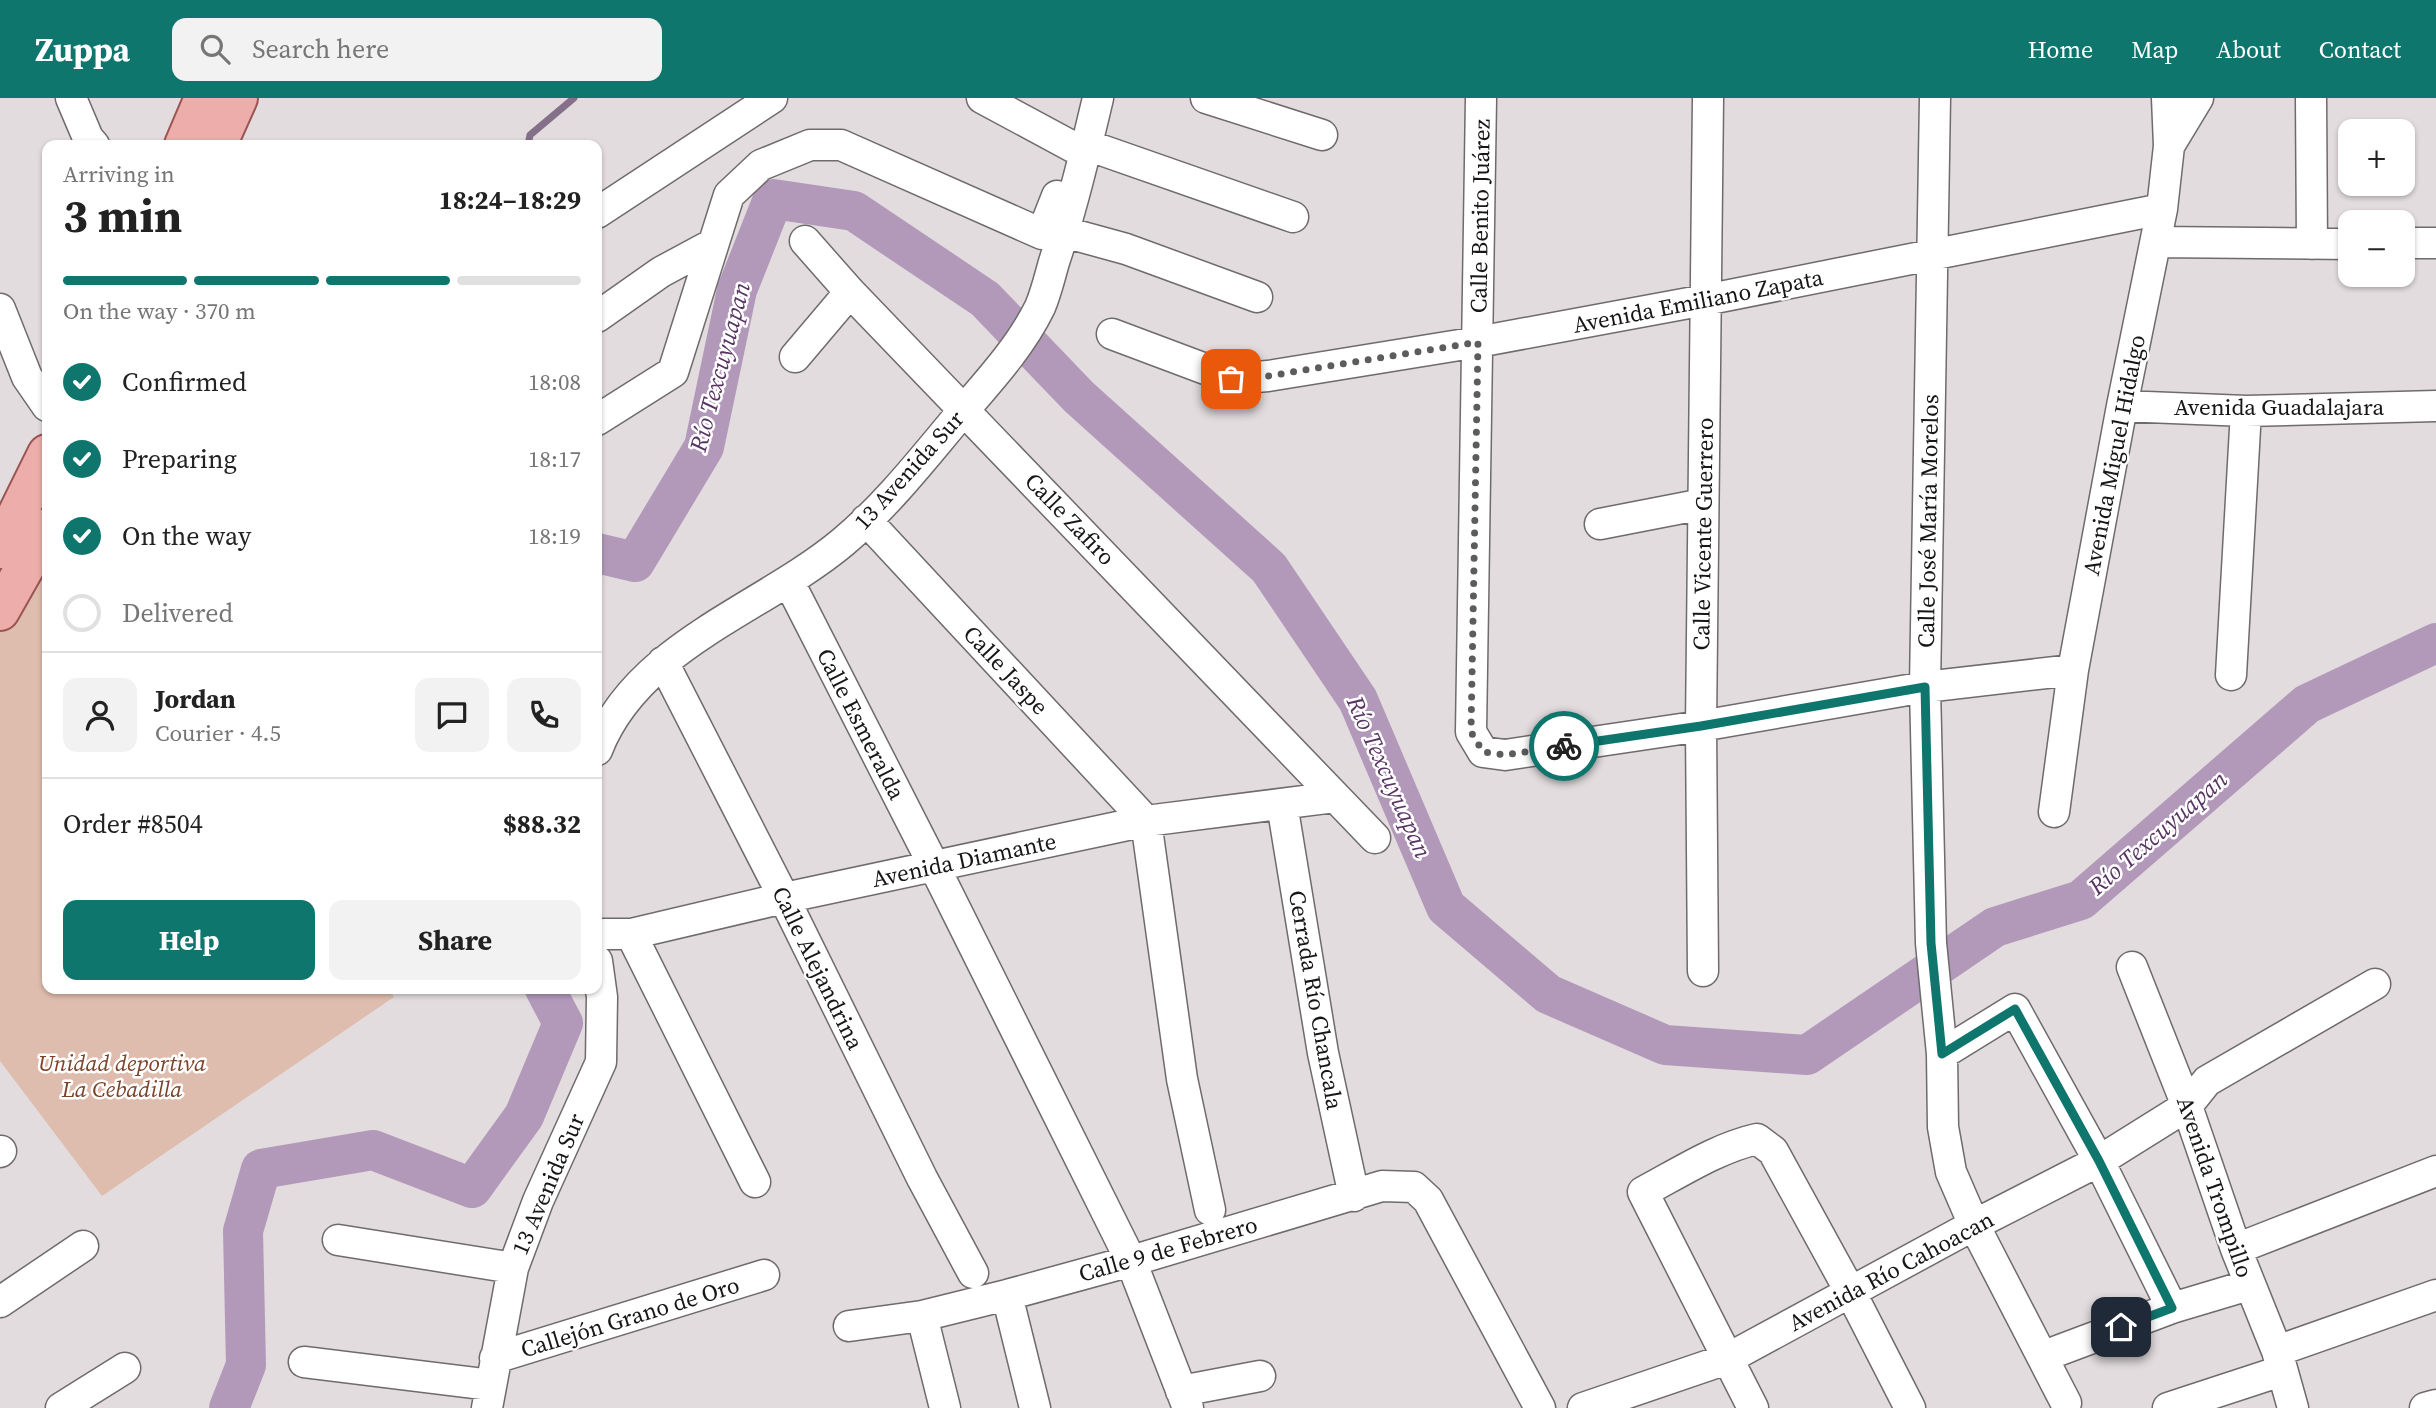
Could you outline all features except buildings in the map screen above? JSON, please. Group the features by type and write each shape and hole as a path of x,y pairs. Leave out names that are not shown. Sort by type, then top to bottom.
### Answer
{"main road":[{"path":"186,140 204,98"},
{"path":"219,140 238,98"},
{"path":"2,541 42,464"},
{"path":"0,611 42,537"}],"street":[{"path":"71,98 90,140"},
{"path":"602,210 772,98"},
{"path":"982,98 1080,146 1293,217"},
{"name":"13 Avenida Sur","path":"602,732 617,710 682,647 789,582 844,541 921,461 1016,347 1040,306 1053,233 1098,98"},
{"path":"1206,98 1321,135"},
{"name":"Calle Benito Juárez","path":"1481,98 1471,732 1483,752 1505,755 1701,726"},
{"name":"Calle Vicente Guerrero","path":"1703,971 1701,726 1708,98"},
{"name":"Calle José María Morelos","path":"1935,98 1925,687 1931,943 1942,1054 1942,1127 1951,1172 1974,1225 2066,1403"},
{"name":"Avenida Miguel Hidalgo","path":"2054,811 2073,670 2162,209 2169,146 2167,98"},
{"path":"2169,146 2198,98"},
{"path":"2311,98 2312,244"},
{"path":"602,417 673,372 729,194 761,165 810,145 841,145 1053,233 1126,249 1257,297"},
{"name":"Avenida Emiliano Zapata","path":"1112,334 1231,379 1268,376 1478,342 1705,300 2162,209"},
{"name":"Calle Zafiro","path":"805,241 850,292 1375,838"},
{"path":"2156,242 2338,244"},
{"path":"2415,243 2436,243"},
{"path":"602,313 661,271 713,244"},
{"path":"794,357 850,292"},
{"path":"0,309 27,377 42,399"},
{"name":"Avenida Guadalajara","path":"2122,406 2246,411 2436,406"},
{"path":"2231,675 2246,411"},
{"path":"1600,524 1703,504"},
{"name":"Calle Jaspe","path":"866,520 1146,821"},
{"name":"Calle Esmeralda","path":"789,582 1131,1261 1184,1400"},
{"name":"Calle Alejandrina","path":"663,663 784,898 922,1178 973,1273"},
{"path":"1701,726 1925,687 2073,670"},
{"name":"Avenida Diamante","path":"602,934 631,934 784,898 1146,821 1335,797"},
{"name":"Cerrada Río Chancala","path":"1282,804 1323,1053 1354,1196"},
{"path":"1146,821 1182,1079 1210,1210"},
{"path":"631,934 755,1182"},
{"name":"Avenida Trompillo","path":"2132,967 2187,1106 2236,1249 2279,1361 2293,1408"},
{"name":"Avenida Río Cahoacan","path":"1583,1408 1727,1359 1974,1225 2099,1161 2187,1106 2207,1081 2375,984"},
{"name":"13 Avenida Sur","path":"491,1384 513,1268 538,1201 601,1062 602,994"},
{"path":"1942,1054 2015,1009 2099,1161 2172,1308"},
{"path":"1753,1408 1643,1192 1743,1142 1757,1139 1773,1150 1910,1408"},
{"path":"2236,1249 2436,1171"},
{"name":"Calle 9 de Febrero","path":"849,1326 922,1316 1007,1295 1382,1186 1414,1186 1428,1200 1540,1408"},
{"path":"338,1240 513,1268"},
{"path":"0,1302 83,1246"},
{"name":"Callejón Grano de Oro","path":"491,1384 764,1275"},
{"path":"2044,1356 2172,1308 2249,1285"},
{"path":"1007,1295 1035,1408"},
{"path":"2168,1408 2436,1295"},
{"path":"922,1316 945,1408"},
{"path":"304,1362 491,1384"},
{"path":"61,1408 125,1368"},
{"path":"1184,1400 1260,1376"},
{"path":"2425,1408 2436,1405"}],"green space":[{"name":"Unidad deportiva La Cebadilla","path":"42,544 42,994 392,994 394,997 102,1196 0,1061 0,626"}],"waterway":[{"path":"529,140 530,135 574,98"},
{"name":"Río Texcuyuapan","path":"602,554 635,562 704,447 737,290 773,199 854,211 985,299 1079,397 1269,568 1358,700 1446,907 1548,994 1665,1045 1807,1055 1995,927 2081,900 2307,704 2436,643"},
{"name":"Río Texcuyuapan","path":"229,1408 246,1365 243,1231 261,1169 373,1150 472,1188 524,1116 563,1023 548,994"}],"way so far":[{"path":"1231,379 1268,376 1478,342 1471,732 1483,752 1505,755 1564,746"}],"route":[{"path":"1564,746 1701,726 1925,687 1931,943 1942,1054 2015,1009 2099,1161 2172,1308 2121,1327"}]}
